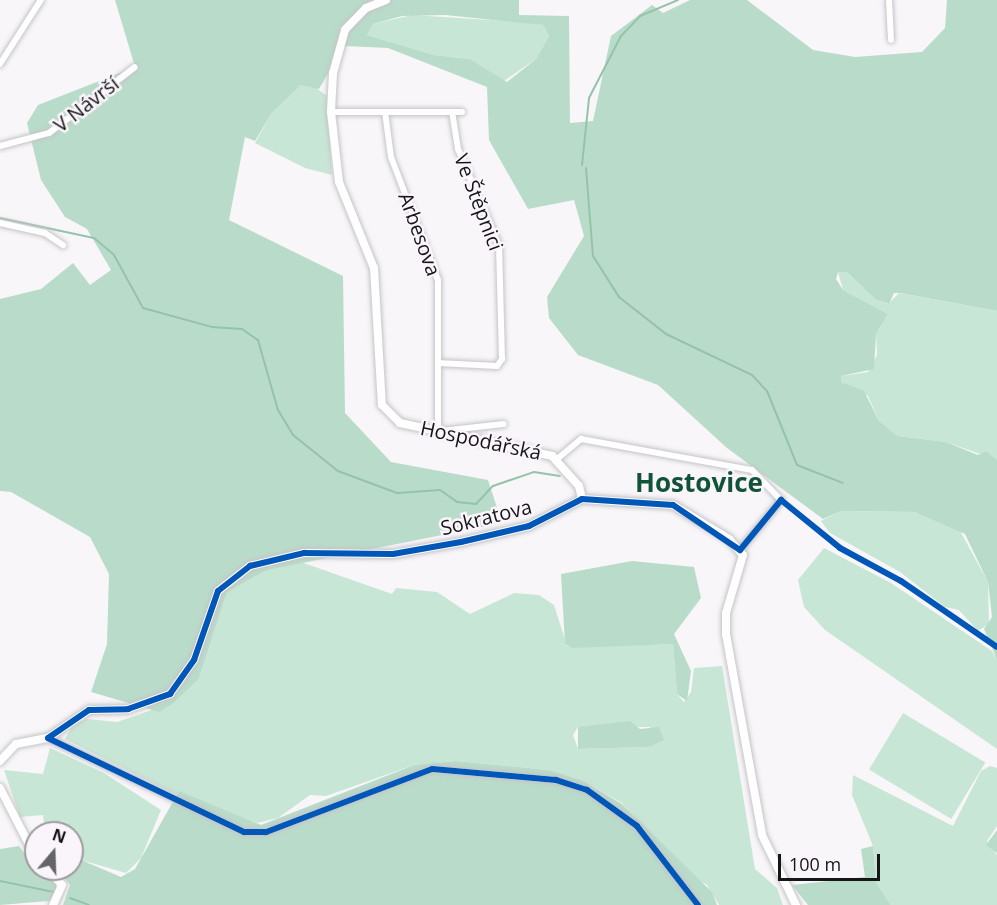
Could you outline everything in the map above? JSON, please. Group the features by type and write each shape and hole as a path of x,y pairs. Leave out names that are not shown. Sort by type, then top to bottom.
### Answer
{"street":[{"path":"0,64 41,0"},
{"name":"Hospodářská","path":"386,0 366,8 345,30 333,73 331,112 339,182 374,268 382,405 400,423 517,445 556,460 579,486 582,499"},
{"path":"889,0 891,40"},
{"name":"V Návrší","path":"0,146 49,132 135,67"},
{"path":"331,112 462,112"},
{"name":"Arbesova","path":"385,112 391,157 438,280 439,431"},
{"name":"Ve Štěpnici","path":"438,363 500,364 499,246 458,149 452,112"},
{"path":"0,223 45,233 63,244"},
{"path":"439,431 504,424"},
{"path":"556,460 581,439 727,463 752,470 781,500 740,550 742,565 726,613 726,634 771,862 795,905"},
{"path":"582,499 673,506 740,550"},
{"name":"Sokratova","path":"48,738 89,710 128,709 170,694 194,660 218,591 250,566 304,553 393,554 529,526 582,499"},
{"path":"0,761 16,744 48,738 244,832 266,832 432,769 556,780 587,790 637,826 698,905"},
{"path":"0,788 24,835"},
{"path":"53,905 62,885 58,881"}],"green space":[{"path":"115,0 519,0 519,15 569,16 570,123 593,121 611,36 652,5 663,13 690,0 747,0 813,50 855,57 922,52 945,28 947,0 997,0 997,311 900,293 894,293 889,304 876,300 847,272 838,272 836,279 843,290 888,314 876,334 874,369 841,376 841,382 864,391 879,421 898,436 946,442 978,455 986,451 997,460 997,660 984,629 992,617 988,582 965,534 915,512 841,511 823,519 727,448 658,385 578,355 549,318 547,297 584,236 574,200 528,209 489,140 487,87 388,48 344,46 319,89 301,85 271,114 255,141 245,137 229,220 343,276 345,413 391,462 488,480 502,523 267,570 227,592 199,679 175,702 159,712 91,692 107,644 109,574 90,537 11,492 0,491 0,299 41,289 73,263 90,285 111,270 87,229 65,217 41,180 27,123 38,105 135,67","holes":["445,15 543,25 549,36 536,59 507,82 470,59 434,55 367,35 373,24 402,16"]},
{"path":"412,15 543,25 549,36 536,59 504,81 470,59 434,55 367,35 373,24"},
{"path":"311,84 327,96 332,175 305,168 255,143 271,114 301,85"},
{"path":"838,272 847,272 876,300 888,304 899,293 997,311 997,460 946,442 898,436 879,421 868,396 841,382 841,376 868,372 877,355 876,334 888,314 843,290"},
{"path":"841,511 915,512 959,529 988,582 989,624 978,631 959,610 945,607 900,572 830,533 821,521"},
{"path":"824,548 891,583 992,651 997,660 997,749 825,630 804,607 798,580"},
{"path":"298,561 392,594 396,588 437,592 470,614 514,593 539,595 554,605 567,646 673,644 677,694 684,702 691,692 694,668 722,666 755,869 777,888 783,905 719,905 707,885 691,876 622,803 582,780 549,770 456,761 414,765 326,796 310,795 278,818 257,823 171,792 65,739 72,726 87,719 117,722 175,702 199,679 227,592 267,570","holes":["578,727 650,727 649,747 578,749 573,735"]},
{"path":"632,561 694,567 701,598 674,634 691,671 687,701 677,694 673,644 572,648 565,644 561,574"},
{"path":"903,713 985,762 951,819 869,770"},
{"path":"630,721 640,729 659,727 664,740 649,747 578,749 578,727"},
{"path":"50,748 104,773 161,810 141,858 126,873 84,861 84,821 44,821 43,815 20,817 4,770 43,774"},
{"path":"456,761 549,770 582,780 622,804 712,892 717,905 63,905 70,885 67,881 84,881 84,861 121,877 135,869 179,791 261,825 414,765"},
{"path":"990,766 997,768 997,826 987,841 997,855 997,905 891,905 876,882 873,846 852,795 853,775 953,826 981,771"},
{"path":"997,830 997,853 986,845"},
{"path":"19,846 24,853 24,881 56,881 56,897 49,901 0,905 0,849"},
{"path":"873,846 876,882 891,905 808,905 792,885 865,877 861,849"}],"waterway":[{"path":"582,165 589,98 621,36 640,16 678,0"},
{"path":"586,168 593,256 619,297 666,334 752,375 767,391 797,465 843,483"},
{"path":"0,218 94,238 114,255 143,308 212,327 242,329 258,340 278,410 293,435 338,471 397,493 440,490 457,502 476,504 493,486 534,472 560,476"},
{"path":"0,881 54,892"},
{"path":"70,898 89,905"}],"cycle path":[{"path":"698,905 637,826 587,790 556,780 432,769 266,832 244,832 48,738 89,710 128,709 170,694 194,660 218,591 250,566 304,553 393,554 461,542 529,526 582,499 673,505 740,550 781,500 840,548 901,581 997,647"}],"district":[{"name":"Hostovice","path":"699,483"}]}
